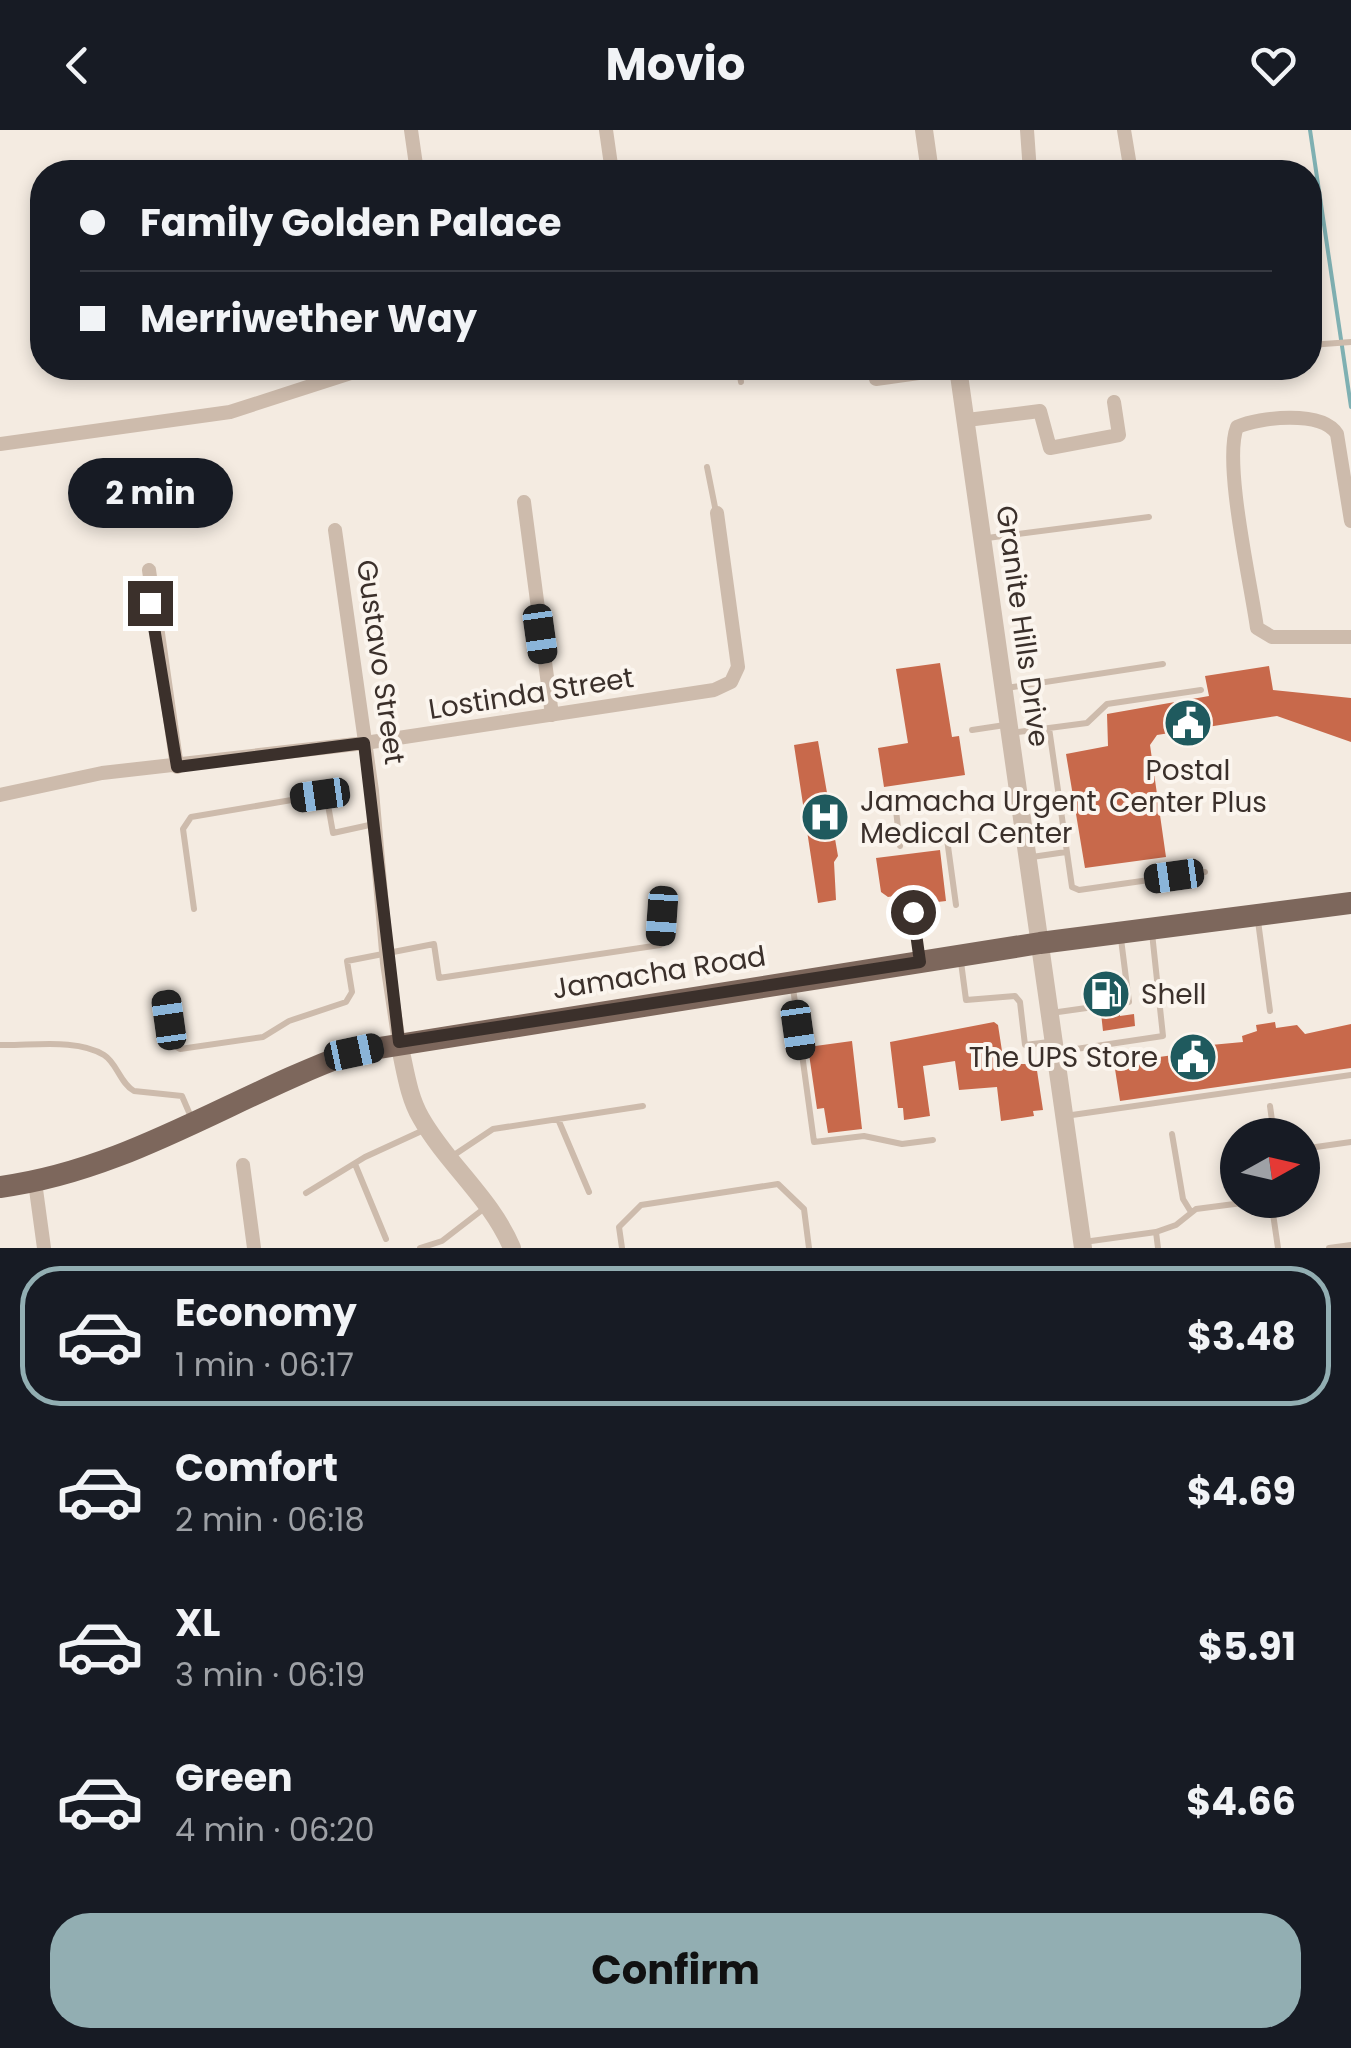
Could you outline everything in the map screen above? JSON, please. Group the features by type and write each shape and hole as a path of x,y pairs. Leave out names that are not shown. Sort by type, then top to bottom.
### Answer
{"main road":[{"name":"Jamacha Road","path":"0,1187 35,1182 120,1158 306,1069 399,1042 1040,944 1351,903"}],"street":[{"path":"410,130 413,160"},
{"path":"606,130 610,160"},
{"path":"924,130 928,160"},
{"path":"1028,130 1029,160"},
{"path":"1124,130 1129,160"},
{"path":"0,444 230,412 329,380"},
{"name":"Granite Hills Drive","path":"959,380 1082,1245"},
{"path":"967,420 1040,412 1050,448 1119,435 1114,402"},
{"path":"1351,522 1332,426 1322,421 1268,420 1238,427 1232,440 1235,476 1257,628 1272,637 1351,637"},
{"path":"524,502 552,715"},
{"name":"Lostinda Street","path":"0,795 54,780 364,743 714,690 731,682 738,667 717,513"},
{"name":"Gustavo Street","path":"335,530 375,823 386,952 399,1042 414,1104 512,1248"},
{"path":"148,570 177,767"},
{"path":"243,1165 254,1248"},
{"path":"35,1182 44,1248"}],"lane":[{"path":"1322,345 1351,342"},
{"path":"707,468 717,513"},
{"path":"984,538 1149,517"},
{"path":"1004,688 1163,664"},
{"path":"972,730 1087,724 1107,704 1202,690"},
{"path":"1049,728 1071,884 1080,890 1205,872"},
{"path":"194,909 182,829 191,818 320,795 328,805 333,833 375,823"},
{"path":"896,810 900,846"},
{"path":"947,840 956,905"},
{"path":"1028,857 1066,852"},
{"path":"913,912 920,962"},
{"path":"1258,915 1270,1011"},
{"path":"166,996 172,1045 180,1049 262,1037 289,1021 346,1002 352,992 347,961 434,944 439,978 660,946 662,916"},
{"path":"960,956 966,1000 1015,996 1020,1002 1026,1045 1054,1047 1165,1033 1151,929"},
{"path":"1050,1013 1129,1002 1120,933"},
{"path":"792,982 814,1142 864,1136 902,1144 933,1140"},
{"path":"0,1045 67,1046 107,1056 134,1091 182,1096 194,1123"},
{"path":"1064,1116 1351,1074"},
{"path":"450,1158 493,1128 643,1106"},
{"path":"1270,1106 1272,1118"},
{"path":"558,1119 589,1192"},
{"path":"306,1193 427,1128"},
{"path":"1172,1134 1183,1199 1191,1212"},
{"path":"1320,1146 1351,1142"},
{"path":"355,1164 386,1239"},
{"path":"622,1248 619,1227 642,1206 778,1184 804,1209 809,1248"},
{"path":"426,1247 442,1241 487,1206"},
{"path":"1082,1245 1156,1232 1176,1225 1191,1212 1220,1207"},
{"path":"1272,1218 1278,1248"},
{"path":"1156,1232 1158,1248"},
{"path":"1329,1248 1351,1245"}],"building":[{"path":"940,663 952,737 959,736 965,775 884,787 878,748 908,743 896,669"},
{"path":"1269,666 1273,690 1351,698 1351,742 1277,716 1157,735 1150,745 1166,857 1085,868 1066,754 1108,746 1107,714 1209,696 1205,676"},
{"path":"818,741 838,856 834,862 836,900 818,903 794,745"},
{"path":"940,850 946,901 912,905 902,903 901,895 888,897 881,892 876,858"},
{"name":"Shell","path":"1115,977 1117,997 1096,1000 1094,980"},
{"path":"1119,1010 1120,1016 1134,1014 1135,1026 1103,1031 1101,1013"},
{"path":"994,1022 998,1025 1004,1064 1036,1064 1043,1110 1033,1111 1034,1116 1001,1121 997,1087 959,1090 955,1061 923,1066 930,1116 904,1120 903,1108 898,1108 890,1042"},
{"path":"1275,1022 1276,1028 1297,1025 1305,1034 1351,1024 1351,1068 1120,1101 1115,1069 1129,1067 1137,1060 1181,1054 1189,1047 1243,1042 1242,1036 1257,1031 1256,1025"},
{"path":"852,1041 862,1129 828,1133 824,1108 817,1109 808,1047"}],"waterway":[{"path":"1310,130 1314,160"},
{"path":"1322,211 1351,407"}],"place":[{"name":"Postal Center Plus","path":"1188,723"},
{"name":"Jamacha Urgent Medical Center","path":"825,817"},
{"name":"Shell","path":"1106,994"},
{"name":"The UPS Store","path":"1193,1057"}],"route":[{"path":"150,603 177,767 364,743 399,1042 920,962 913,912"}]}
